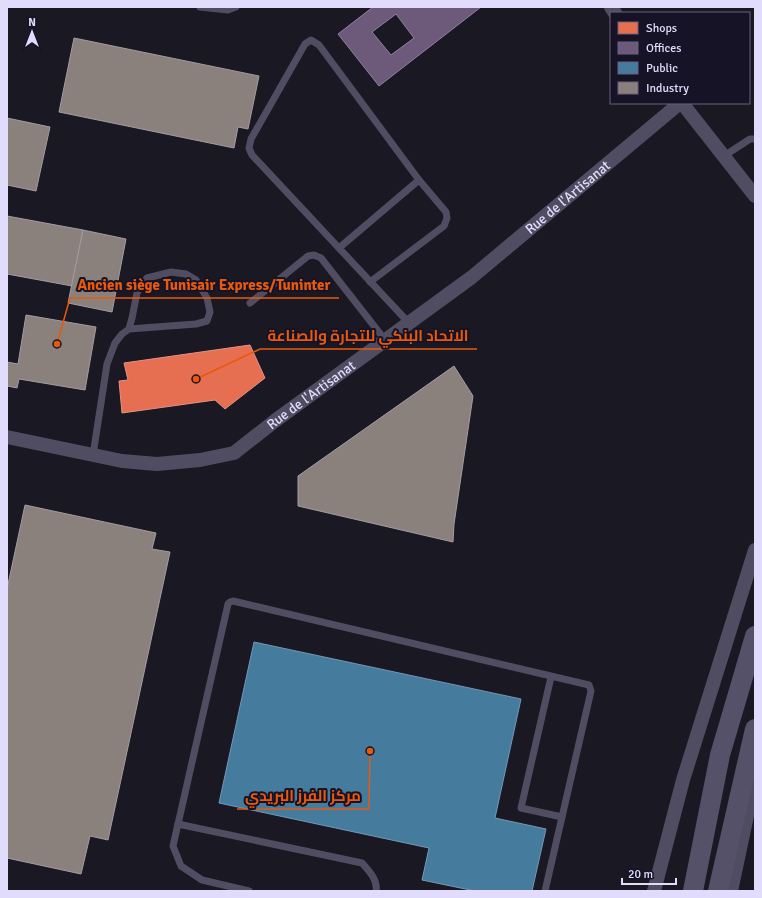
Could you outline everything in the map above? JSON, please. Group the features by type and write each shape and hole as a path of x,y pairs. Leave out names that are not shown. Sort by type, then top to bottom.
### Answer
{"street":[{"name":"Rue de l'Artisanat","path":"7,437 122,461 157,464 200,460 234,453 276,420 472,277 680,104"},
{"path":"682,104 755,196"},
{"path":"654,890 694,745 755,550"},
{"path":"693,891 720,755 755,636"},
{"path":"718,891 755,729"},
{"path":"731,891 755,778"}],"lane":[{"path":"200,7 228,10 236,7"},
{"path":"370,282 444,226 447,218 446,212 420,180 319,45 311,40 305,44 251,140 249,148 252,155 370,282 409,323"},
{"path":"724,156 750,139 755,139"},
{"path":"339,248 420,180"},
{"path":"250,303 308,256 314,255 321,258 386,340"},
{"path":"93,455 108,364 115,343 129,328 137,293 142,284 147,278 171,272 186,274 196,280 207,298 210,312 207,321 196,324 129,328"},
{"path":"249,891 202,880 181,866 173,846 226,612 230,602 241,603 589,685 591,690 545,891"},
{"path":"551,676 521,808 562,817"},
{"path":"178,824 362,863 371,873 377,887 376,891"}],"building: Shops":[{"path":"250,345 265,378 225,409 215,400 122,413 119,381 128,380 124,363"}],"building: Offices":[{"path":"373,7 481,7 379,86 338,34","holes":["396,14 414,38 391,55 372,32"]}],"building: Public":[{"path":"254,642 521,699 495,818 546,829 532,891 475,891 422,880 429,848 219,803"}],"building: Industry":[{"path":"74,38 259,76 248,129 238,127 234,148 59,112"},
{"path":"7,118 50,127 36,191 7,185"},
{"path":"7,216 83,230 72,286 7,274"},
{"path":"83,230 126,239 112,312 68,303"},
{"path":"26,315 96,327 85,390 19,379 17,388 7,386 7,362 18,364"},
{"path":"454,366 473,396 454,524 453,542 298,506 298,476"},
{"path":"25,505 156,533 152,549 170,552 108,840 90,836 81,874 7,858 7,589"}],"place":[{"name":"Ancien siège Tunisair Express/Tuninter","path":"57,344"},
{"name":"الاتحاد البنكي للتجارة والصناعة","path":"196,379"},
{"name":"مركز الفرز البريدي","path":"370,751"}]}
